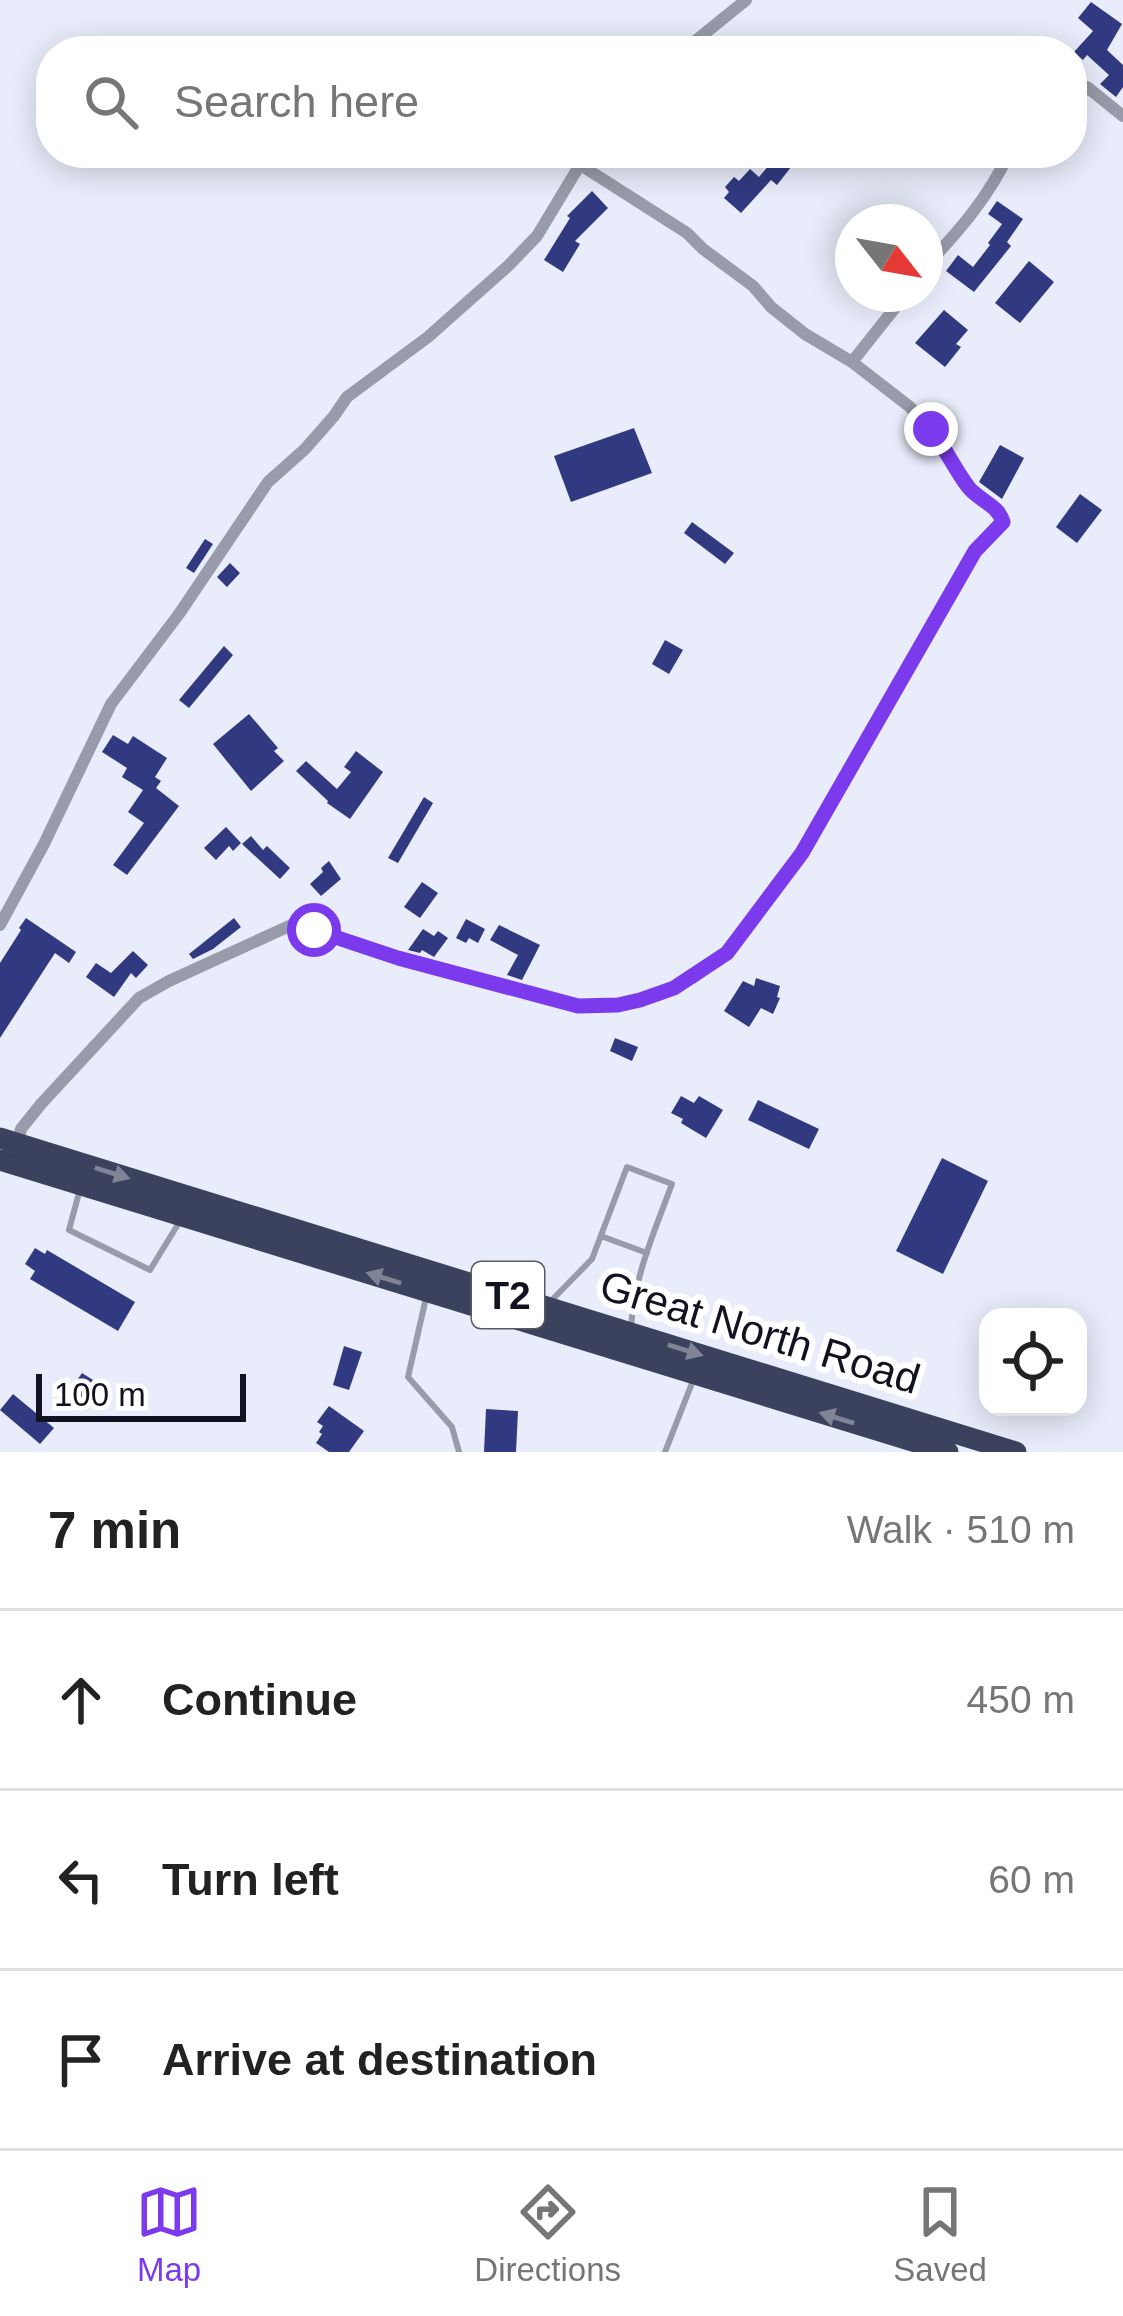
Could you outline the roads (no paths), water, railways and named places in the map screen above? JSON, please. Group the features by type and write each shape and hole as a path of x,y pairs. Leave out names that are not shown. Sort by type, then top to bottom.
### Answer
{"highway":[{"name":"Great North Road","path":"9,1141 1016,1452"},
{"name":"Great North Road","path":"0,1160 948,1452"}],"street":[{"path":"702,36 746,0"},
{"path":"1087,87 1123,116"},
{"path":"0,925 111,704 268,482 305,449 347,397 428,337 508,266 537,236 578,168"},
{"path":"9,1141 140,998 169,980 296,923 398,958 578,1006 618,1005 661,994 692,978 727,953 802,853 975,551 1003,522 1000,512 968,487 946,449 910,407 806,334 673,223 596,168"},
{"path":"943,246 975,211 1000,168"},
{"path":"852,362 892,312"}],"lane":[{"path":"545,1306 592,1259 627,1167 672,1184 647,1253 631,1333"},
{"path":"81,1185 69,1230 150,1270 183,1216"},
{"path":"602,1236 647,1253"},
{"path":"428,1292 408,1377 452,1427 459,1452"},
{"path":"665,1452 696,1374"}]}
